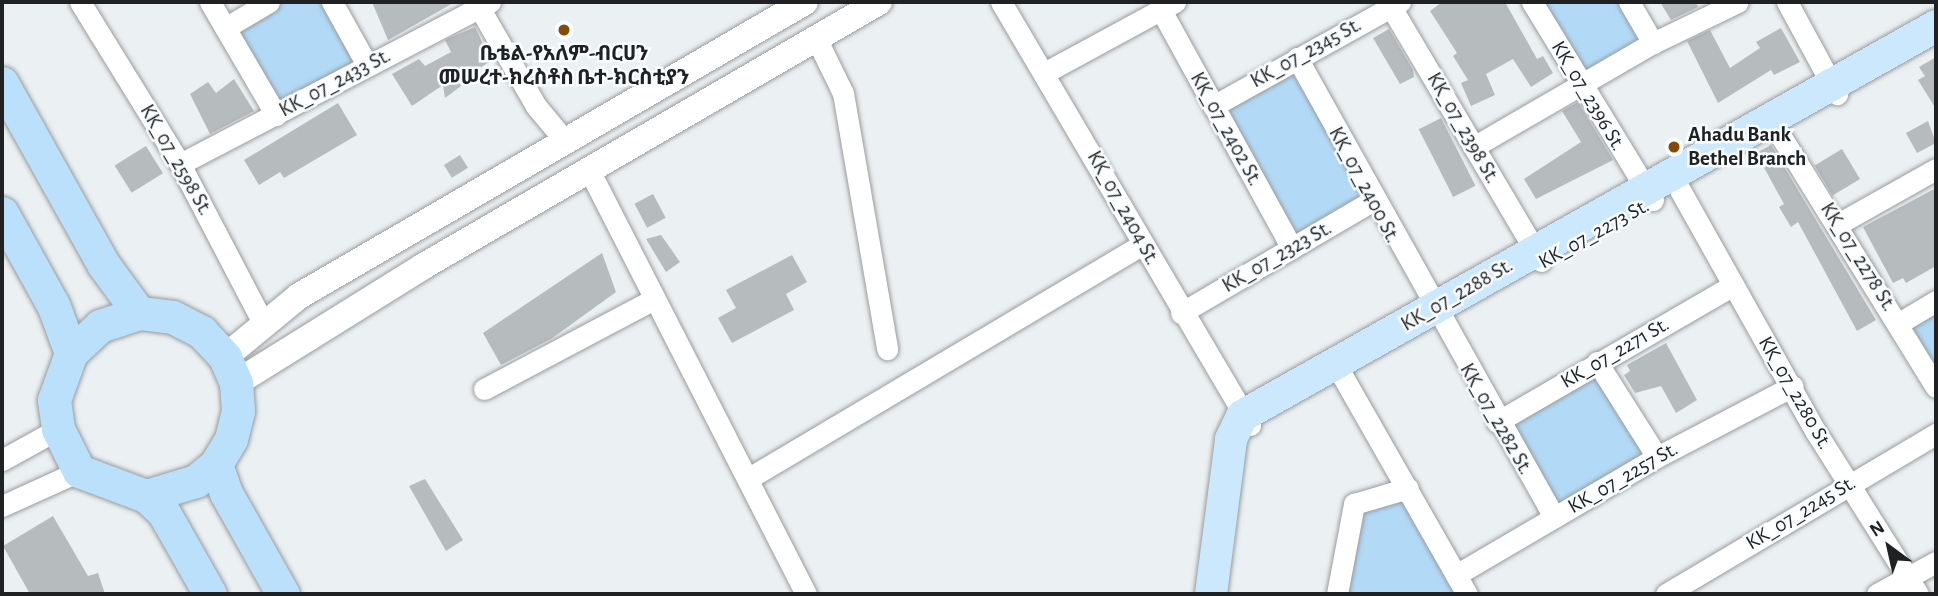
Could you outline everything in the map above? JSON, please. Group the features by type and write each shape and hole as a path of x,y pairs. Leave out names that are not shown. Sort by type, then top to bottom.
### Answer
{"highway":[{"path":"2,83 103,264 139,313"},
{"path":"2,213 54,307 71,353"},
{"path":"146,496 196,481 216,464 231,439 238,411 230,370 202,332 173,317 139,313 100,326 71,353 54,400 58,429 79,471 146,496 164,513 210,594"},
{"path":"216,464 226,493 283,594"}],"main road":[{"name":"KK_07_2273 St.","path":"1246,421 1663,187 1834,89 1936,26"},
{"name":"KK_07_2273 St.","path":"1834,89 1936,40"},
{"path":"1210,594 1231,439 1246,421"},
{"path":"1224,594 1246,421"}],"street":[{"name":"KK_07_2598 St.","path":"80,2 180,164 263,323"},
{"path":"210,2 276,115"},
{"path":"225,28 269,2"},
{"path":"332,2 367,65"},
{"path":"230,370 263,323 299,296 805,2"},
{"path":"230,370 589,170 879,2"},
{"name":"KK_07_2404 St.","path":"1001,2 1046,72 1181,313 1246,421"},
{"name":"KK_07_2396 St.","path":"1532,2 1581,86 1663,187"},
{"path":"1629,2 1653,43"},
{"path":"1475,146 1653,43 1738,2"},
{"path":"1787,2 1834,89"},
{"name":"KK_07_2433 St.","path":"180,164 482,4"},
{"path":"482,4 536,107 566,142"},
{"name":"KK_07_2345 St.","path":"1213,106 1395,4"},
{"name":"KK_07_2398 St.","path":"1395,4 1538,257"},
{"path":"1046,72 1168,6"},
{"name":"KK_07_2402 St.","path":"1168,6 1213,106 1292,248"},
{"path":"816,38 843,93 887,349"},
{"name":"KK_07_2400 St.","path":"1297,58 1372,201 1437,315"},
{"name":"KK_07_2278 St.","path":"1773,123 1838,224 1936,387"},
{"path":"1838,224 1936,169"},
{"path":"589,170 652,299 749,478 806,594"},
{"name":"KK_07_2280 St.","path":"1663,187 1733,285 1848,485 1913,586"},
{"name":"KK_07_2323 St.","path":"1181,313 1372,201"},
{"path":"749,478 1143,244"},
{"name":"KK_07_2271 St.","path":"1497,422 1733,285"},
{"path":"484,389 652,299"},
{"path":"1899,323 1936,301"},
{"name":"KK_07_2282 St.","path":"1437,315 1554,517"},
{"path":"1597,362 1657,457"},
{"path":"1338,368 1467,594"},
{"name":"KK_07_2257 St.","path":"1456,575 1657,457 1793,386"},
{"path":"2,460 58,429"},
{"name":"KK_07_2245 St.","path":"1667,594 1936,434"},
{"path":"2,506 79,471"},
{"path":"1337,594 1354,504 1408,488"},
{"path":"1877,594 1913,586 1936,562"}],"shaded area":[{"path":"269,2 332,2 367,65 276,115 225,28"},
{"path":"1532,2 1629,2 1653,43 1581,86"},
{"path":"1297,58 1373,200 1287,246 1211,104"},
{"path":"1936,301 1936,387 1899,323"},
{"path":"1597,362 1656,457 1557,519 1498,424"},
{"path":"1408,488 1467,594 1338,594 1354,504"}],"building":[{"path":"372,2 455,2 388,40"},
{"path":"1442,2 1505,2 1537,59 1543,56 1553,73 1531,87 1513,59 1486,74 1495,95 1471,106 1461,83 1468,80 1453,56 1457,53 1430,11"},
{"path":"1660,2 1696,2 1698,7 1671,20"},
{"path":"475,27 491,61 458,81 461,86 445,98 443,85 412,106 392,74 419,59 425,66 451,52 445,40"},
{"path":"1781,28 1800,62 1774,75 1771,70 1718,103 1687,41 1710,30 1730,68 1760,48 1756,42"},
{"path":"1389,29 1413,70 1414,77 1400,84 1373,38"},
{"path":"1936,57 1936,109 1918,80 1925,76 1919,67"},
{"path":"234,79 254,111 210,134 190,94 208,82 216,93"},
{"path":"1578,102 1613,160 1536,199 1524,179 1581,142 1562,111"},
{"path":"338,103 357,135 284,178 280,172 259,185 244,160"},
{"path":"1441,118 1476,186 1453,197 1419,129"},
{"path":"1928,121 1936,143 1917,153 1906,133"},
{"path":"1771,145 1876,320 1857,331 1798,222 1791,227 1779,207 1784,204 1756,153"},
{"path":"146,146 163,173 132,193 115,166"},
{"path":"1842,149 1860,179 1833,195 1815,165"},
{"path":"460,155 468,168 452,178 444,165"},
{"path":"1936,188 1936,266 1906,283 1903,278 1893,283 1863,227"},
{"path":"653,194 666,218 647,228 634,204"},
{"path":"661,235 680,262 666,272 646,239"},
{"path":"602,253 616,292 551,339 501,365 483,333"},
{"path":"792,255 807,282 786,294 794,310 732,343 718,318 736,308 726,290"},
{"path":"1666,343 1697,400 1676,413 1661,386 1635,393 1624,375 1630,371 1627,365"},
{"path":"425,479 463,540 446,551 409,486"},
{"path":"53,516 88,576 98,573 105,594 30,594 3,546"}],"place":[{"name":"ቤቴል-የአለም-ብርሀን መሠረተ-ክረስቶስ ቤተ-ክርስቲያን","path":"564,30"},
{"name":"Ahadu Bank Bethel Branch","path":"1674,147"}]}
